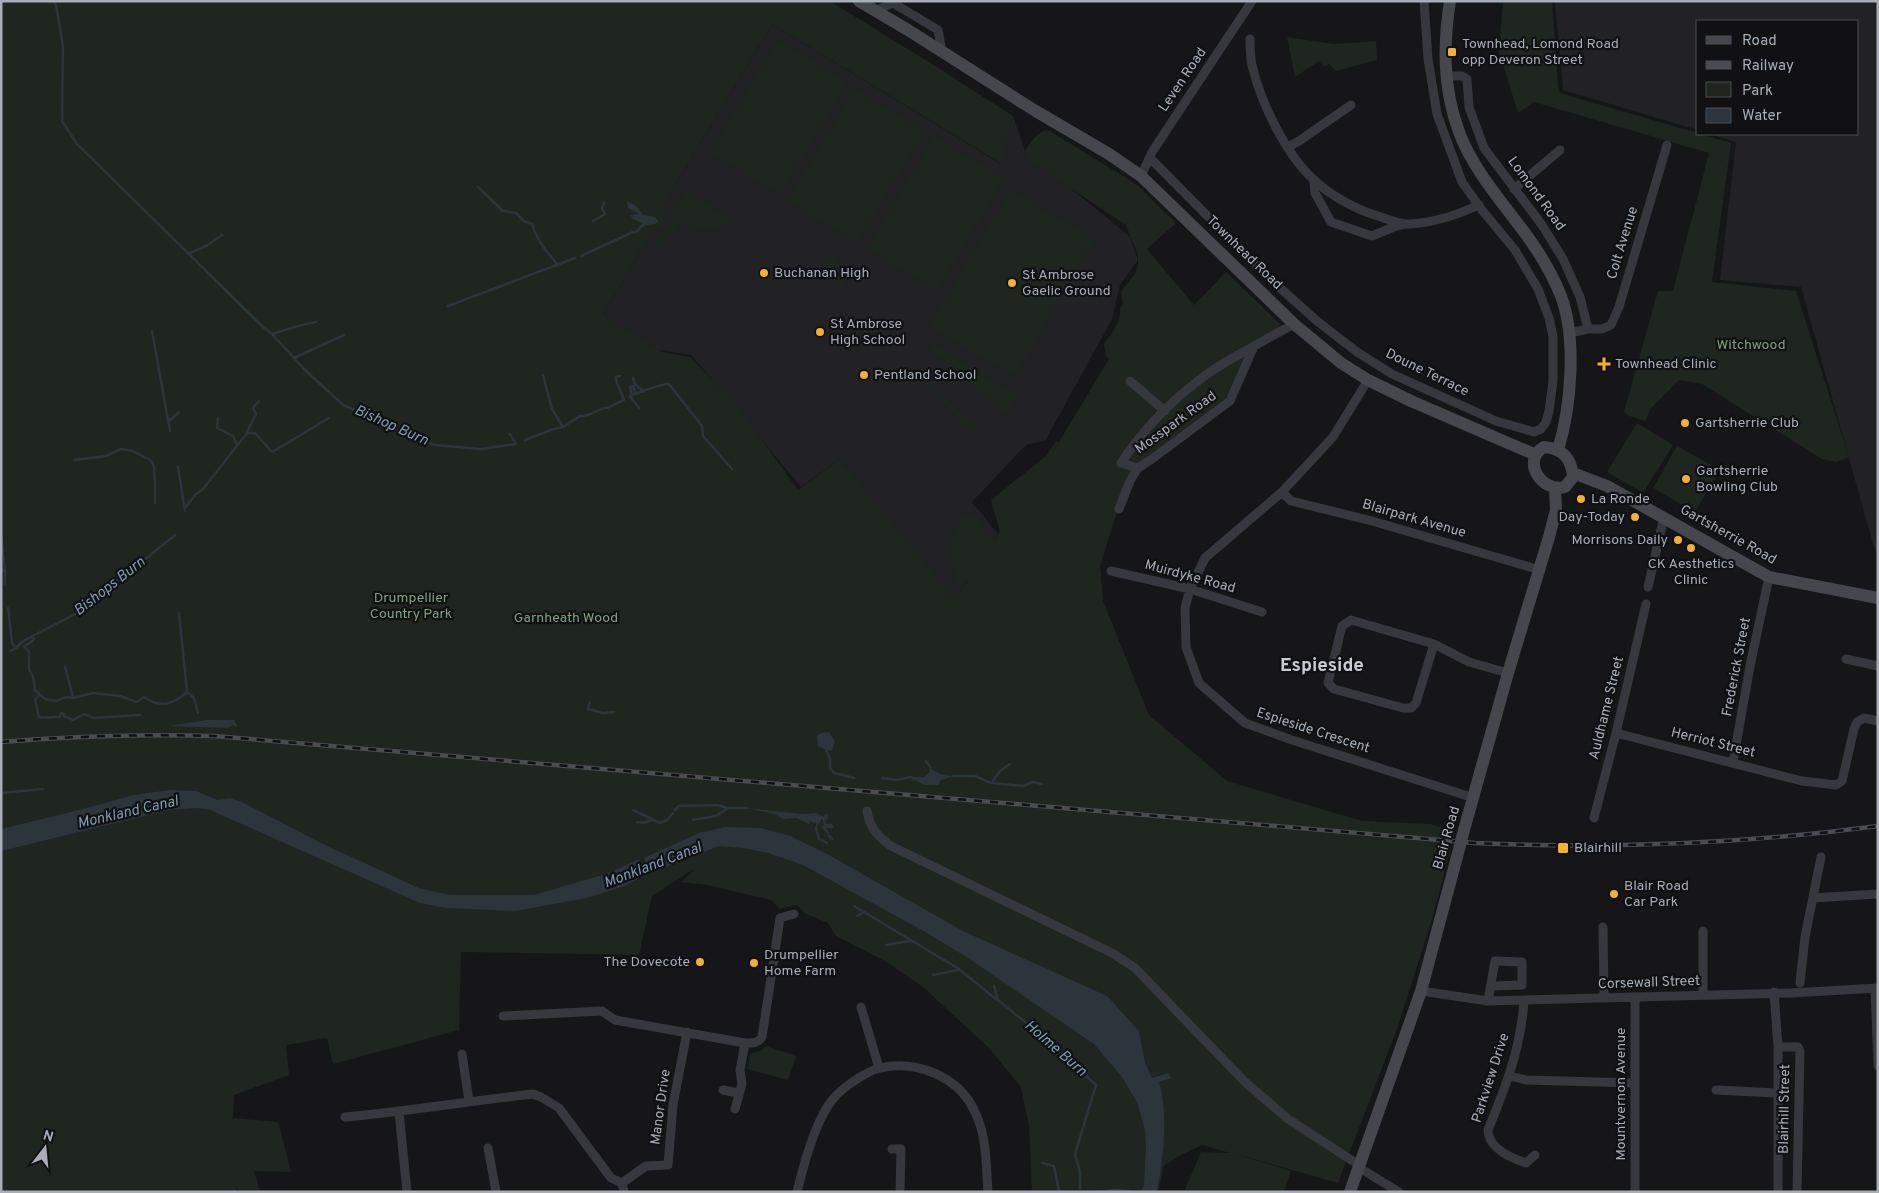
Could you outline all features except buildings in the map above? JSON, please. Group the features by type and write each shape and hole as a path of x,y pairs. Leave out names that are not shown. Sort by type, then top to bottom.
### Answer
{"street":[{"name":"Townhead Road","path":"859,1 1034,110 1109,154 1141,176 1294,324 1341,363 1368,380 1536,455"},
{"name":"Leven Road","path":"1141,176 1162,136 1252,1"},
{"path":"1424,1 1428,59 1436,114 1462,182 1478,205 1515,250 1530,240"},
{"path":"1450,1 1444,60 1448,92 1455,119 1471,156 1498,198 1542,258 1561,297 1569,333 1570,390 1558,450"},
{"path":"1250,39 1252,68 1264,102 1301,167 1314,181 1346,202 1366,212 1407,224"},
{"name":"Lomond Road","path":"1446,76 1462,76 1467,79 1469,107 1484,148 1542,225 1563,259 1580,297 1588,329"},
{"path":"1288,146 1299,141 1351,105"},
{"name":"Colt Avenue","path":"1588,329 1602,329 1611,325 1619,307 1667,145"},
{"path":"1514,189 1560,150"},
{"name":"Doune Terrace","path":"1150,158 1269,278 1317,321 1357,352 1392,374 1496,421 1534,432 1544,427 1549,411 1554,381 1553,336 1549,318 1538,289 1515,250"},
{"path":"1314,181 1315,193 1332,222 1372,236 1394,227 1460,214 1478,205"},
{"path":"1307,334 1317,321"},
{"name":"Mosspark Road","path":"1138,468 1121,463 1130,450 1165,411 1197,382 1224,363 1294,324"},
{"path":"1569,333 1588,329"},
{"name":"Mosspark Road","path":"1119,509 1130,481 1138,468 1152,460 1230,401 1254,346"},
{"name":"Espieside Crescent","path":"1368,380 1333,437 1282,492 1206,558 1190,589 1184,608 1186,647 1199,683 1245,723 1292,740 1474,798"},
{"path":"1130,381 1165,411"},
{"path":"1544,447 1558,450 1571,463 1573,477 1568,485 1555,489 1540,479 1535,468 1536,455 1544,447"},
{"name":"Gartsherrie Road","path":"1573,472 1607,486 1769,576 1878,598"},
{"name":"Blair Road","path":"1350,1192 1421,991 1508,673 1540,570 1556,510 1555,489"},
{"name":"Blairpark Avenue","path":"1282,492 1291,501 1372,521 1540,570"},
{"path":"1648,587 1664,517"},
{"name":"Muirdyke Road","path":"1111,571 1190,589 1262,612"},
{"name":"Frederick Street","path":"1733,762 1750,666 1769,576"},
{"name":"Auldhame Street","path":"1594,818 1646,604"},
{"path":"1434,644 1416,703 1411,708 1403,708 1334,689 1328,682 1342,626 1348,621 1354,621 1434,644 1469,662 1508,673"},
{"path":"1846,659 1878,666"},
{"name":"Herriot Street","path":"1616,733 1802,780 1836,785 1842,781 1857,722 1864,718 1878,721"},
{"path":"867,811 870,826 875,833 891,846 1112,953 1135,968 1245,1082 1288,1119 1399,1192"},
{"path":"1800,983 1805,937 1821,857"},
{"path":"1813,898 1878,894"},
{"path":"503,1016 602,1011 615,1020 754,1044 762,1037 780,918 794,914"},
{"path":"1603,928 1604,998"},
{"path":"1703,931 1703,995"},
{"path":"1488,1001 1491,986"},
{"path":"1876,988 1878,1066"},
{"name":"Corsewall Street","path":"1421,991 1488,1001 1876,988"},
{"name":"Blairhill Street","path":"1774,992 1778,1047 1778,1192"},
{"name":"Mountvernon Avenue","path":"1635,996 1635,1192"},
{"name":"Parkview Drive","path":"1524,1000 1521,1034 1510,1076 1488,1130 1488,1136 1495,1146 1521,1161 1526,1163 1535,1156"},
{"path":"861,1007 879,1068"},
{"name":"Manor Drive","path":"623,1187 646,1166 668,1165 673,1105 688,1032"},
{"path":"735,1109 742,1084 740,1070 745,1043"},
{"name":"Blairhill Street","path":"1778,1047 1798,1047 1800,1050 1797,1192"},
{"path":"462,1054 469,1101"},
{"path":"796,1192 810,1146 832,1100 846,1086 879,1068 910,1066 929,1070 945,1078 968,1098 983,1131 988,1192"},
{"path":"1510,1076 1526,1080 1635,1083"},
{"path":"723,1090 738,1093"},
{"path":"1716,1090 1777,1094"},
{"path":"345,1117 398,1112 532,1094 541,1096 558,1108 612,1178 623,1187"},
{"path":"398,1112 407,1192"},
{"path":"488,1148 496,1192"},
{"path":"900,1149 900,1192"}],"shaded area":[{"path":"1555,1 1878,1 1878,554 1873,544 1801,287 1720,280 1736,142 1713,135 1859,135 1859,20 1696,20 1696,129 1563,90"},
{"path":"772,24 1001,164 1013,116 1025,150 1130,237 1138,260 1120,285 1112,319 1045,441 1028,444 1022,449 972,502 998,534 954,603 840,459 801,487 691,355 655,349 603,314 658,221 666,197"}],"green space":[{"name":"Drumpellier Country Park","path":"1,1 830,1 940,69 1013,116 1002,164 772,24 666,198 663,212 664,227 653,230 603,314 662,352 690,357 724,392 728,393 798,490 840,459 955,600 970,578 961,587 953,581 956,575 951,560 950,546 960,518 972,514 994,540 1000,532 991,500 1047,455 1056,441 1059,442 1109,359 1106,356 1104,344 1119,319 1120,309 1123,305 1121,291 1135,274 1138,265 1138,255 1126,225 1039,167 1028,158 1025,150 1037,135 1048,130 1136,184 1176,223 1147,249 1194,305 1226,272 1281,325 1250,353 1229,396 1127,480 1100,566 1103,601 1149,715 1227,781 1362,821 1430,824 1455,832 1432,919 1398,1026 1338,1183 1232,1153 1291,1171 1284,1192 1184,1192 1201,1152 1230,1153 1202,1145 1164,1166 1158,1192 1032,1192 1029,1126 1021,1087 988,1047 923,987 885,961 836,936 828,923 804,913 797,905 779,909 772,900 707,885 682,882 694,869 652,896 639,955 461,952 459,1030 333,1064 327,1038 286,1045 289,1075 234,1095 233,1118 278,1122 291,1172 254,1171 260,1192 239,1192 235,1185 237,1192 1,1192"},
{"name":"Witchwood","path":"1503,1 1552,1 1560,93 1696,133 1696,135 1704,135 1731,143 1712,282 1796,291 1849,457 1836,462 1822,459 1702,384 1679,380 1651,408 1645,421 1629,416 1624,412 1658,291 1673,291 1709,153 1534,102 1518,113 1499,52"},
{"path":"1287,37 1334,44 1376,41 1377,60 1336,71 1329,64 1324,67 1319,61 1295,77"},
{"path":"778,40 848,82 780,195 710,153"},
{"path":"855,89 925,131 857,243 787,201"},
{"path":"934,136 1004,178 937,291 867,249"},
{"path":"687,189 733,222 714,229 682,223 671,236 654,249 659,236 668,231 672,221 671,212"},
{"name":"St Ambrose Gaelic Ground","path":"1010,190 1095,239 1015,377 929,327"},
{"path":"833,255 842,263 835,269 846,284 842,288 824,266 825,259"},
{"path":"933,343 974,370 1018,395 1007,414 1003,413 930,348"},
{"path":"927,381 979,428 967,432"},
{"path":"985,421 987,425 979,428"},
{"path":"1637,423 1673,445 1643,493 1607,472"},
{"name":"Gartsherrie Bowling Club","path":"1677,446 1720,470 1695,512 1653,488"},
{"path":"766,1046 796,1056 788,1080 747,1069 751,1053 760,1051"}],"water":[{"path":"627,201 636,206 643,215 655,217 658,221 655,224 642,226 644,224 633,219 630,215 639,214 628,208"},
{"path":"208,720 234,720 238,727 233,725 227,728 168,726"},
{"path":"829,732 835,742 832,751 818,746 817,736 821,733"},
{"path":"930,768 942,775 953,776 941,780 938,785 924,785 911,777 924,777 929,773"},
{"path":"170,790 196,791 217,800 230,798 244,803 325,845 419,888 450,895 534,895 609,873 639,859 643,873 636,880 624,886 587,898 515,911 446,908 420,903 210,810 197,808 169,810 1,851 1,829 134,795"},
{"path":"746,808 803,814 816,813 824,817 827,814 828,818 826,821 822,819 816,828 816,823 810,821 809,824 797,818 783,819 775,814"},
{"path":"725,827 761,828 790,836 827,854 963,931 1107,996 1139,1031 1145,1063 1152,1078 1169,1073 1171,1078 1159,1082 1164,1109 1164,1123 1163,1151 1157,1192 1141,1192 1144,1184 1145,1130 1137,1102 1122,1077 1094,1044 968,958 927,933 803,865 768,853 719,846 651,873 644,858 699,833"}],"waterway":[{"path":"53,1 56,5 63,46 62,121 77,144 272,334"},
{"path":"478,187 503,211 516,213 524,221 532,224 546,251 558,265"},
{"path":"593,221 605,214 602,208 604,203"},
{"path":"581,256 636,232 644,224"},
{"path":"188,254 208,245 222,235"},
{"path":"448,306 575,258"},
{"name":"Bishop Burn","path":"316,322 272,334 305,370 343,405 434,445 481,449 516,444 510,434"},
{"path":"152,331 170,431"},
{"path":"294,358 344,335"},
{"path":"543,375 552,409 563,427"},
{"path":"607,408 624,400 616,380 616,377 620,376"},
{"path":"633,378 635,384 644,392"},
{"path":"639,408 630,396 669,384 702,426 703,436 732,469"},
{"path":"632,395 630,387 633,386 636,394"},
{"path":"247,432 256,414 253,408 259,401"},
{"path":"525,440 563,427 580,416 605,408"},
{"path":"168,422 179,412"},
{"path":"218,418 217,428 233,436 237,445"},
{"name":"Bishops Burn","path":"198,493 247,433 255,433 271,451 274,451 329,418"},
{"path":"75,460 106,456 121,449 133,451 150,460 154,466 155,485"},
{"name":"Bishops Burn","path":"178,467 185,511"},
{"path":"155,485 155,503"},
{"name":"Bishops Burn","path":"185,508 196,494"},
{"path":"1,535 5,569 1,572"},
{"name":"Bishops Burn","path":"8,608 12,643 16,648 23,641 81,611 175,535"},
{"path":"5,569 5,584"},
{"path":"179,613 187,692"},
{"path":"32,637 34,639 24,646 29,652 29,669 33,677 35,690 45,699 57,701 66,697 73,698 93,693 120,696 137,702 144,697 156,703 167,704 177,700 187,692 194,698 198,713"},
{"name":"Bishops Burn","path":"10,651 16,648"},
{"path":"65,667 73,697"},
{"path":"39,695 35,700 39,717 41,718 60,717 61,713 73,720 84,714 94,718 140,715"},
{"path":"590,702 588,709 603,713 614,712"},
{"path":"826,750 830,759 830,768 834,773 854,778"},
{"path":"926,761 931,768"},
{"path":"992,782 1000,771 1010,764"},
{"path":"953,776 975,776 991,783 1023,786 1033,782 1042,784"},
{"path":"882,778 897,780 911,777 914,779"},
{"path":"1,793 43,789"},
{"path":"675,810 679,806 717,805 727,808 747,808"},
{"path":"693,820 716,816 728,808"},
{"path":"633,810 660,823 667,820 673,813"},
{"path":"637,822 643,823 652,820"},
{"path":"824,820 825,825 831,825 832,827 823,827 828,833"},
{"path":"816,828 819,839 827,843"},
{"path":"829,836 832,839"},
{"name":"Monkland Canal","path":"632,873 660,863"},
{"name":"Holme Burn","path":"854,906 959,969 997,1000"},
{"name":"Holme Burn","path":"857,916 865,912"},
{"path":"886,945 910,941"},
{"path":"933,975 958,970"},
{"name":"Holme Burn","path":"994,986 998,1000 1041,1035 1096,1085 1075,1154 1080,1172 1080,1192"},
{"path":"1042,1163 1054,1166 1059,1192"},
{"path":"1101,1192 1114,1190 1129,1191"}],"railway":[{"path":"1,742 108,736 214,736 1475,843 1526,845 1677,844 1777,837 1878,826"}],"place":[{"name":"Townhead, Lomond Road opp Deveron Street","path":"1452,52"},
{"name":"Buchanan High","path":"764,273"},
{"name":"St Ambrose Gaelic Ground","path":"1012,283"},
{"name":"St Ambrose High School","path":"820,332"},
{"name":"Townhead Clinic","path":"1604,364"},
{"name":"Pentland School","path":"864,375"},
{"name":"Gartsherrie Club","path":"1685,423"},
{"name":"Gartsherrie Bowling Club","path":"1686,479"},
{"name":"La Ronde","path":"1581,499"},
{"name":"Day-Today","path":"1635,517"},
{"name":"Morrisons Daily","path":"1678,540"},
{"name":"CK Aesthetics Clinic","path":"1691,548"},
{"name":"Blairhill","path":"1563,848"},
{"name":"Blair Road Car Park","path":"1614,894"},
{"name":"The Dovecote","path":"700,962"},
{"name":"Drumpellier Home Farm","path":"754,963"}],"district":[{"name":"Espieside","path":"1322,666"}],"park label":[{"name":"Garnheath Wood","path":"566,618"}]}
